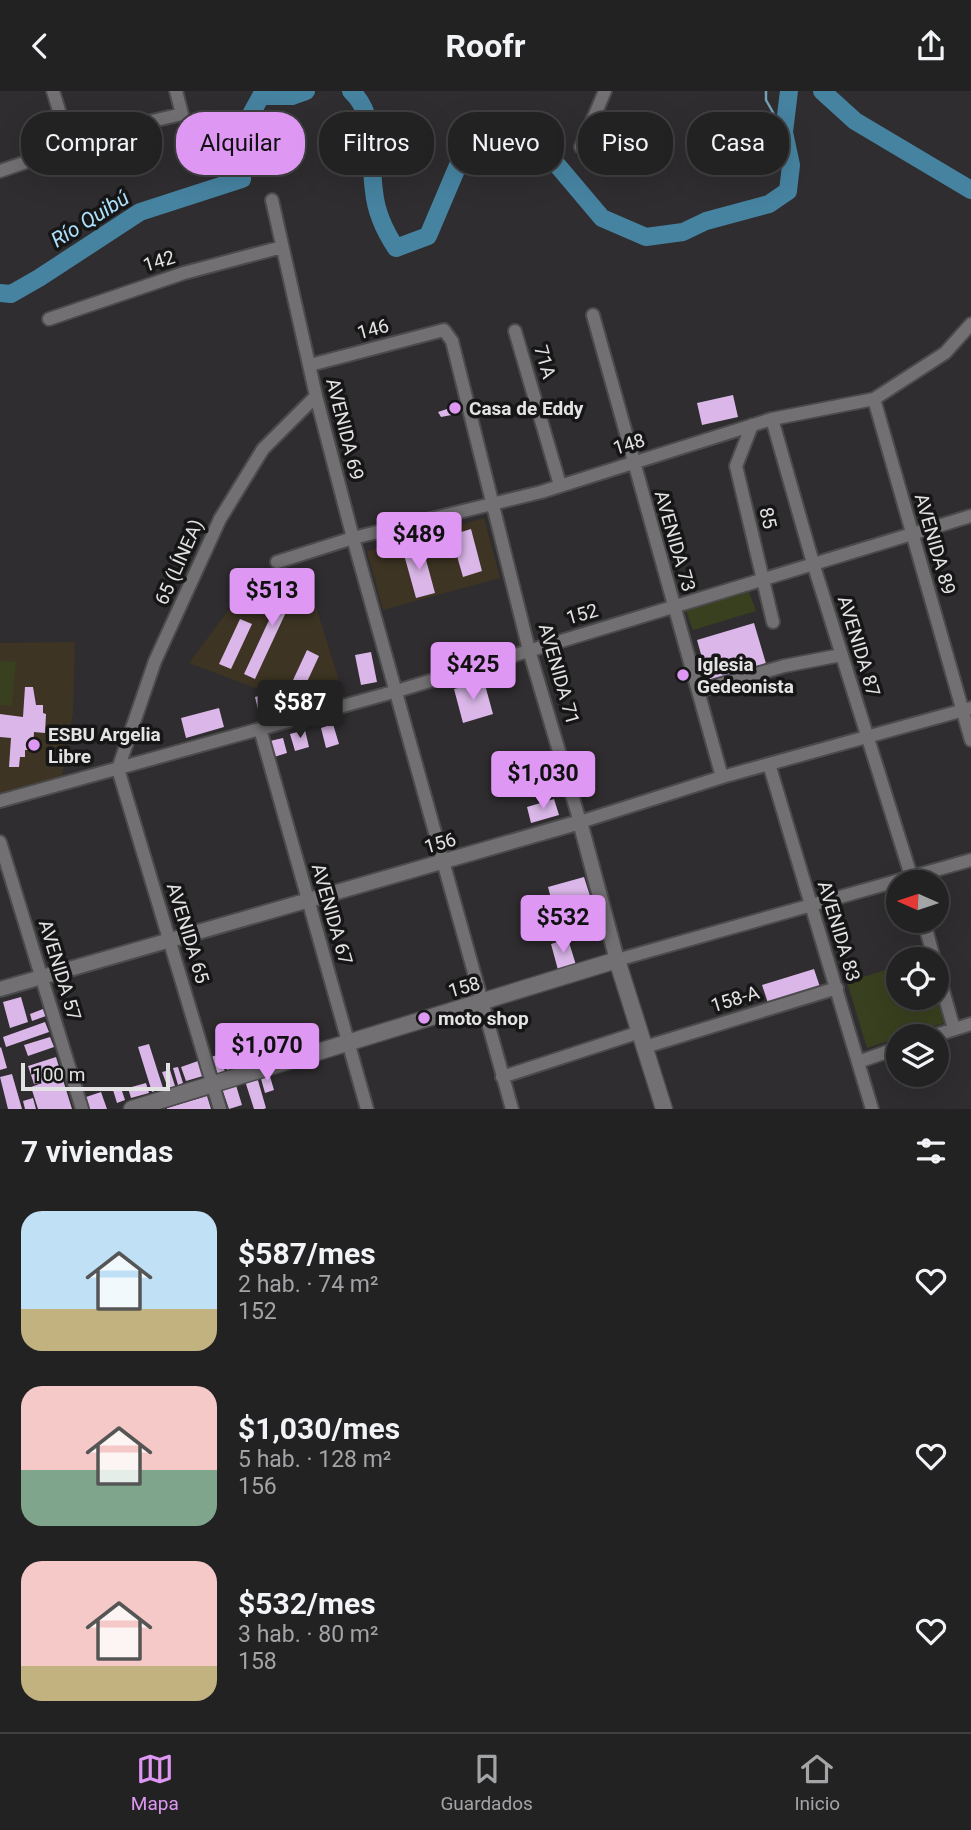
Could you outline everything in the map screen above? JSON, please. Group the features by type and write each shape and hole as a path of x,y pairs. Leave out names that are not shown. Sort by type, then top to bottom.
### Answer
{"main road":[{"name":"158","path":"132,1109 617,960"},
{"name":"AVENIDA 71","path":"617,960 664,1109"}],"street":[{"path":"53,91 59,112"},
{"path":"162,119 181,114 176,91"},
{"path":"596,112 605,91"},
{"path":"0,170 21,163"},
{"name":"AVENIDA 69","path":"272,200 316,397 353,538 512,1109"},
{"name":"142","path":"49,319 184,273 282,247"},
{"name":"AVENIDA 73","path":"593,315 723,777"},
{"name":"148","path":"277,562 353,538 492,505 772,419 874,399 945,353 971,324"},
{"name":"146","path":"310,365 444,330"},
{"name":"AVENIDA 71","path":"444,330 452,341 529,650 617,960"},
{"name":"71A","path":"515,331 560,485"},
{"name":"65 (LÍNEA)","path":"118,769 155,661 220,519 263,449 316,397"},
{"name":"AVENIDA 89","path":"874,399 912,534 967,710 971,740"},
{"name":"AVENIDA 87","path":"772,419 813,563 909,870"},
{"name":"85","path":"752,425 736,466 773,622"},
{"name":"152","path":"0,801 397,691 971,516"},
{"path":"698,691 784,666 841,655"},
{"name":"156","path":"0,989 309,902 723,777 967,710"},
{"name":"AVENIDA 67","path":"260,729 367,1109"},
{"name":"AVENIDA 83","path":"769,764 872,1109"},
{"name":"AVENIDA 65","path":"118,769 220,1109"},
{"name":"AVENIDA 57","path":"0,842 82,1109"},
{"name":"158","path":"942,870 971,860"},
{"name":"158","path":"617,960 810,903 886,886"},
{"name":"158-A","path":"502,1077 836,988"},
{"path":"949,1010 954,1029"},
{"path":"949,1031 971,1024"},
{"path":"858,1062 886,1052"}],"shaded area":[{"path":"484,518 500,578 383,610 367,551"},
{"path":"304,568 345,700 282,717 274,695 189,663 233,604"},
{"name":"ESBU Argelia Libre","path":"75,642 73,713 62,777 0,794 0,643"}],"green space":[{"path":"749,592 756,611 693,630 686,611"},
{"path":"0,661 16,662 12,706 0,705"},
{"path":"886,970 886,1010 940,1010 944,1023 886,1024 886,1042 867,1048 847,982"}],"building":[{"path":"733,395 738,417 702,425 697,403"},
{"name":"Casa de Eddy","path":"459,405 462,413 441,417 438,412"},
{"path":"471,529 482,571 463,577 451,535"},
{"path":"422,545 435,593 416,598 403,551"},
{"path":"289,577 300,582 255,679 244,674"},
{"path":"240,619 252,624 231,669 219,664"},
{"path":"754,623 767,667 709,683 697,640"},
{"path":"307,650 319,656 299,699 287,693"},
{"path":"371,652 377,682 361,685 355,655"},
{"path":"484,681 493,714 463,723 454,689"},
{"path":"25,687 33,687 36,705 43,705 43,713 46,714 45,733 34,732 33,750 25,750 25,757 20,757 19,767 9,767 11,738 0,737 0,714 23,717"},
{"path":"266,694 271,715 260,718 255,697"},
{"path":"219,708 224,727 186,738 181,718"},
{"path":"333,724 339,744 326,748 321,728"},
{"path":"305,730 309,747 295,751 290,734"},
{"path":"283,738 287,753 274,757 270,741"},
{"path":"554,799 559,815 531,823 527,807"},
{"path":"584,877 591,899 554,910 548,887"},
{"path":"568,939 576,965 558,970 551,944"},
{"path":"814,969 820,987 768,1003 762,985"},
{"path":"21,997 28,1022 10,1028 3,1002"},
{"path":"43,1009 46,1016 32,1021 30,1014"},
{"path":"45,1022 49,1032 6,1047 3,1037"},
{"path":"258,1036 266,1060 255,1064 248,1039"},
{"path":"50,1037 54,1047 28,1056 24,1045"},
{"path":"149,1044 163,1088 152,1092 138,1047"},
{"path":"243,1044 249,1063 243,1065 236,1046"},
{"path":"0,1048 7,1068 0,1070"},
{"path":"220,1054 225,1072 216,1074 211,1057"},
{"path":"229,1055 234,1071 228,1073 223,1057"},
{"path":"56,1057 72,1109 38,1109 31,1087 42,1083 34,1084 28,1066"},
{"path":"198,1061 203,1076 186,1081 181,1067"},
{"path":"178,1067 183,1083 178,1085 173,1068"},
{"path":"170,1070 175,1086 168,1088 162,1072"},
{"path":"269,1073 274,1090 265,1093 260,1075"},
{"path":"12,1074 22,1109 8,1109 0,1077"},
{"path":"257,1077 266,1108 264,1109 254,1109 245,1081"},
{"path":"235,1082 242,1105 229,1109 221,1086"},
{"path":"146,1083 149,1093 131,1098 128,1088"},
{"path":"121,1088 125,1100 117,1103 113,1090"},
{"path":"101,1092 107,1109 86,1109 83,1098"},
{"path":"207,1096 211,1109 167,1109 167,1108"},
{"path":"33,1098 36,1109 25,1109 23,1101"}],"waterway":[{"name":"Río Quibú","path":"0,293 11,294 39,278 140,212 242,179 245,125 261,96 292,96 306,91"},
{"name":"Río Quibú","path":"351,91 360,101 369,125 377,207 384,228 396,248 428,236 459,163 486,138 553,160 602,218 646,237 683,232 706,221 769,204 788,191 791,165 784,132 789,91"},
{"path":"766,91 766,100 773,112"},
{"name":"Río Quibú","path":"822,91 855,121 971,190"}],"place":[{"name":"Casa de Eddy","path":"455,408"},
{"name":"Iglesia Gedeonista","path":"683,675"},
{"name":"ESBU Argelia Libre","path":"34,745"},
{"name":"moto shop","path":"424,1018"}]}
